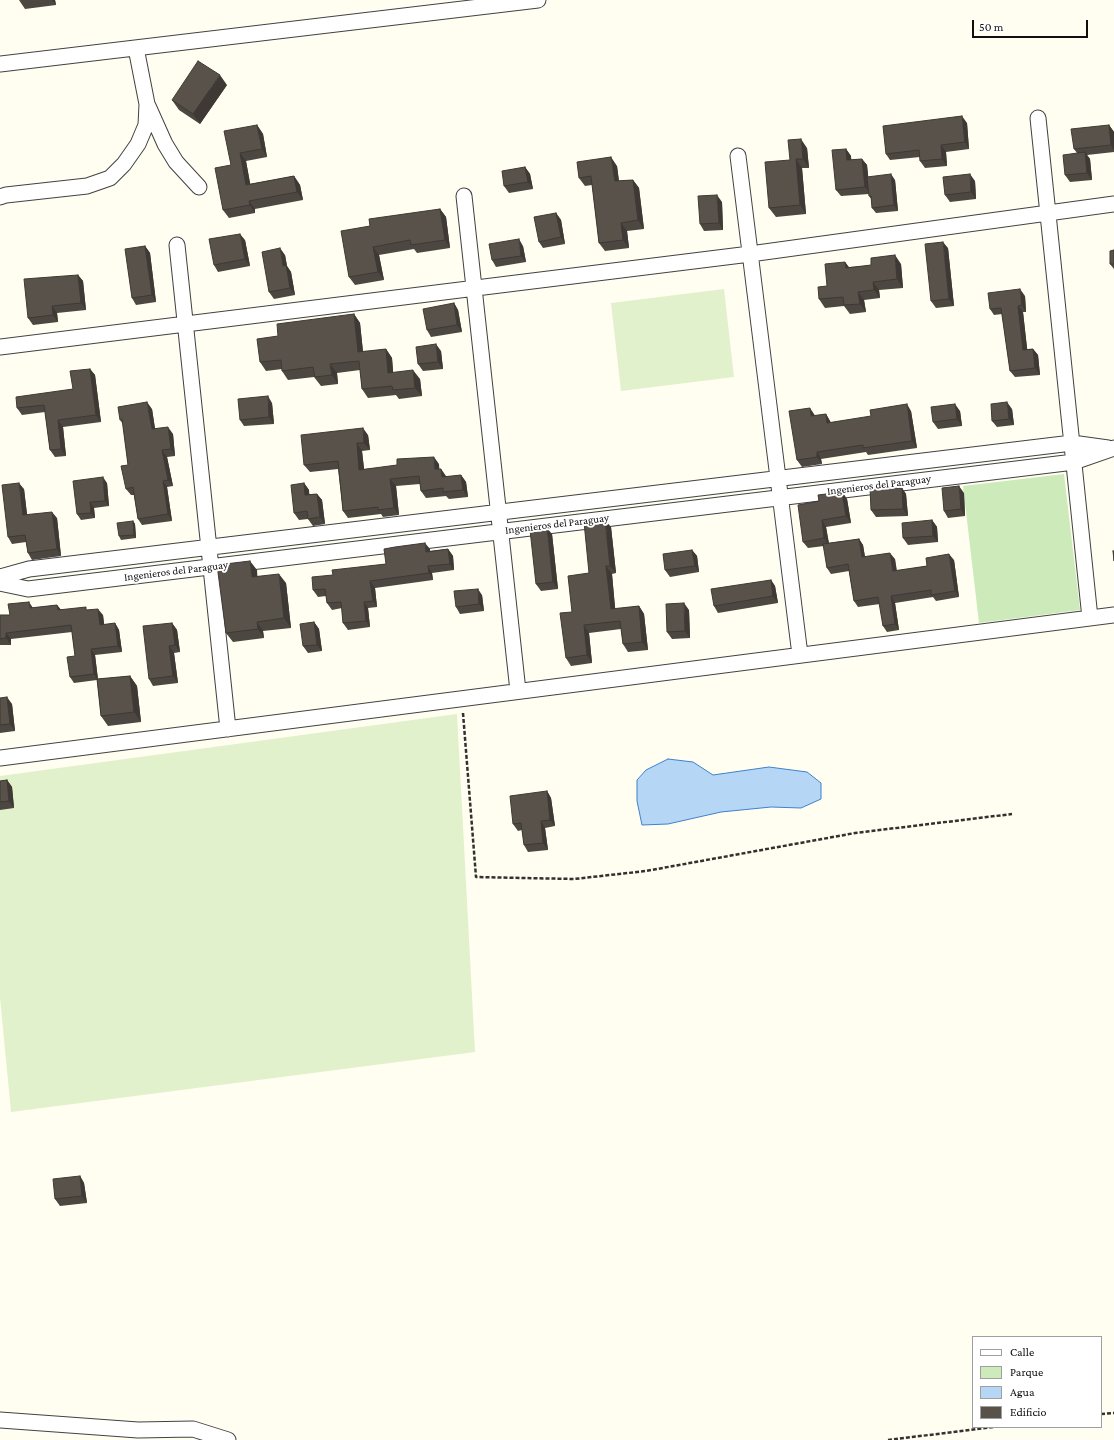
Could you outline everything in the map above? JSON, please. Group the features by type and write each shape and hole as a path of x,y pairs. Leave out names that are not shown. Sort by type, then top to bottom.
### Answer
{"street":[{"path":"0,64 538,0"},
{"path":"136,48 147,104 165,144 176,162 199,187"},
{"path":"0,197 6,195 87,186 110,178 124,164 138,144 146,125 147,104"},
{"path":"1038,118 1090,618"},
{"path":"738,156 800,655"},
{"path":"464,196 518,692"},
{"path":"0,347 750,254 1114,204"},
{"path":"177,245 228,729"},
{"name":"Ingenieros del Paraguay","path":"0,577 29,569 1072,444 1114,448"},
{"name":"Ingenieros del Paraguay","path":"0,583 28,589 1074,462 1114,448"},
{"path":"0,758 1114,615"},
{"path":"0,1420 138,1430 193,1428 228,1440"}],"path":[{"path":"462,698 476,877 574,879 639,872 739,856 855,833 1012,814"},
{"path":"1102,1414 1114,1413"},
{"path":"888,1440 986,1428"}],"green space":[{"path":"724,289 734,377 621,391 611,303"},
{"path":"1064,474 1080,610 979,623 963,486"},
{"path":"457,714 475,1052 11,1112 0,997 0,776"}],"water":[{"path":"668,759 693,762 713,775 769,767 807,772 821,783 821,799 801,808 771,807 721,812 668,824 642,825 637,801 637,780 646,770"}],"building":[{"path":"198,61 220,75 193,114 172,100"},
{"path":"962,116 965,142 941,145 942,159 920,161 919,150 886,154 883,126"},
{"path":"257,125 262,149 240,153 246,185 294,176 297,192 249,201 250,205 223,210 215,168 231,165 224,131"},
{"path":"1109,125 1111,145 1074,149 1071,129"},
{"path":"801,139 803,159 796,159 800,205 769,208 765,162 790,160 788,140"},
{"path":"846,149 847,160 862,159 865,187 836,190 832,150"},
{"path":"1085,152 1087,173 1065,175 1063,155"},
{"path":"611,157 615,181 633,180 638,220 621,223 623,240 599,243 591,176 579,178 577,162"},
{"path":"525,167 528,182 504,186 502,171"},
{"path":"891,174 894,205 872,208 867,177"},
{"path":"970,174 971,192 945,195 943,177"},
{"path":"717,195 719,223 700,224 698,196"},
{"path":"440,209 445,240 411,245 410,240 373,247 378,272 349,277 341,231 370,226 369,219"},
{"path":"556,213 561,237 539,242 534,217"},
{"path":"240,234 245,259 214,265 209,239"},
{"path":"519,239 521,256 492,260 489,244"},
{"path":"943,242 949,299 931,301 925,244"},
{"path":"145,246 152,295 132,298 125,249"},
{"path":"280,248 283,266 286,265 290,288 269,292 262,252"},
{"path":"1114,250 1114,264 1110,264 1110,251"},
{"path":"895,255 897,279 873,282 874,290 858,292 860,304 844,305 843,297 819,299 818,287 827,286 825,264 845,262 846,268 871,265 871,258"},
{"path":"78,275 81,303 52,306 53,315 28,318 24,279"},
{"path":"1020,289 1022,305 1018,306 1023,350 1033,349 1035,368 1010,371 1001,308 990,309 988,293"},
{"path":"454,303 457,325 427,330 423,309"},
{"path":"354,314 358,352 386,349 388,373 413,370 415,388 393,390 392,386 362,389 359,361 330,364 332,375 315,377 313,367 282,371 281,360 260,362 257,339 278,336 277,324"},
{"path":"436,344 438,362 418,364 416,347"},
{"path":"90,369 96,415 58,420 61,449 50,450 44,405 17,408 16,397 73,389 70,371"},
{"path":"268,396 269,417 240,420 238,399"},
{"path":"147,402 152,429 168,427 171,449 162,450 168,480 163,481 168,514 138,519 133,487 126,489 121,466 128,465 122,419 120,420 118,407"},
{"path":"1007,402 1009,419 992,421 991,404"},
{"path":"907,404 912,441 863,448 863,445 817,452 817,457 797,460 789,411 810,408 811,416 826,414 827,423 871,416 870,410"},
{"path":"955,404 957,419 933,422 931,407"},
{"path":"363,428 364,443 357,443 359,470 397,465 397,459 434,457 435,469 441,469 442,477 461,475 463,490 443,492 443,488 421,491 419,476 390,479 394,508 378,510 378,507 343,511 338,461 304,465 301,435"},
{"path":"103,477 105,501 90,502 91,513 77,514 73,481"},
{"path":"19,483 23,515 52,512 57,549 28,553 25,535 8,537 2,485"},
{"path":"304,483 305,495 317,494 320,517 308,519 307,511 294,513 291,485"},
{"path":"891,486 891,488 902,488 903,509 871,510 870,488"},
{"path":"959,486 961,509 944,511 942,488"},
{"path":"842,492 846,516 822,520 824,538 803,542 798,505 819,501 818,495"},
{"path":"605,520 610,566 606,566 611,609 639,606 642,642 623,644 620,621 584,625 587,655 566,658 560,613 572,612 568,576 589,573 584,522"},
{"path":"932,520 933,536 903,538 902,523"},
{"path":"133,521 134,535 119,536 117,523"},
{"path":"547,528 553,582 536,584 530,530"},
{"path":"859,539 862,557 890,553 893,571 927,566 926,558 949,554 955,591 931,595 931,590 891,596 895,624 883,626 878,597 854,601 848,564 827,568 823,544"},
{"path":"425,543 426,552 448,549 450,564 428,566 429,573 370,581 373,601 364,602 366,621 343,623 341,602 327,603 325,589 313,590 312,577 333,575 332,570 386,564 384,549"},
{"path":"692,550 695,566 665,570 663,554"},
{"path":"250,561 252,577 279,574 284,618 257,622 258,629 226,633 217,565"},
{"path":"771,580 773,596 714,606 711,589"},
{"path":"478,589 479,604 456,607 454,591"},
{"path":"29,602 30,608 57,605 58,610 86,607 86,610 98,609 100,625 115,623 118,646 91,649 94,674 70,677 67,657 75,656 71,625 6,633 6,638 0,639 0,615 10,615 8,604"},
{"path":"684,603 685,631 667,632 666,604"},
{"path":"314,622 317,645 303,646 300,624"},
{"path":"172,623 175,645 169,646 173,676 149,679 143,626"},
{"path":"130,676 134,712 101,716 97,679"},
{"path":"7,697 10,724 0,725 0,698"},
{"path":"7,780 9,801 0,802 0,781"},
{"path":"547,791 550,820 541,821 543,843 524,845 521,823 513,824 510,796"},
{"path":"80,1176 82,1196 55,1199 53,1179"}]}
